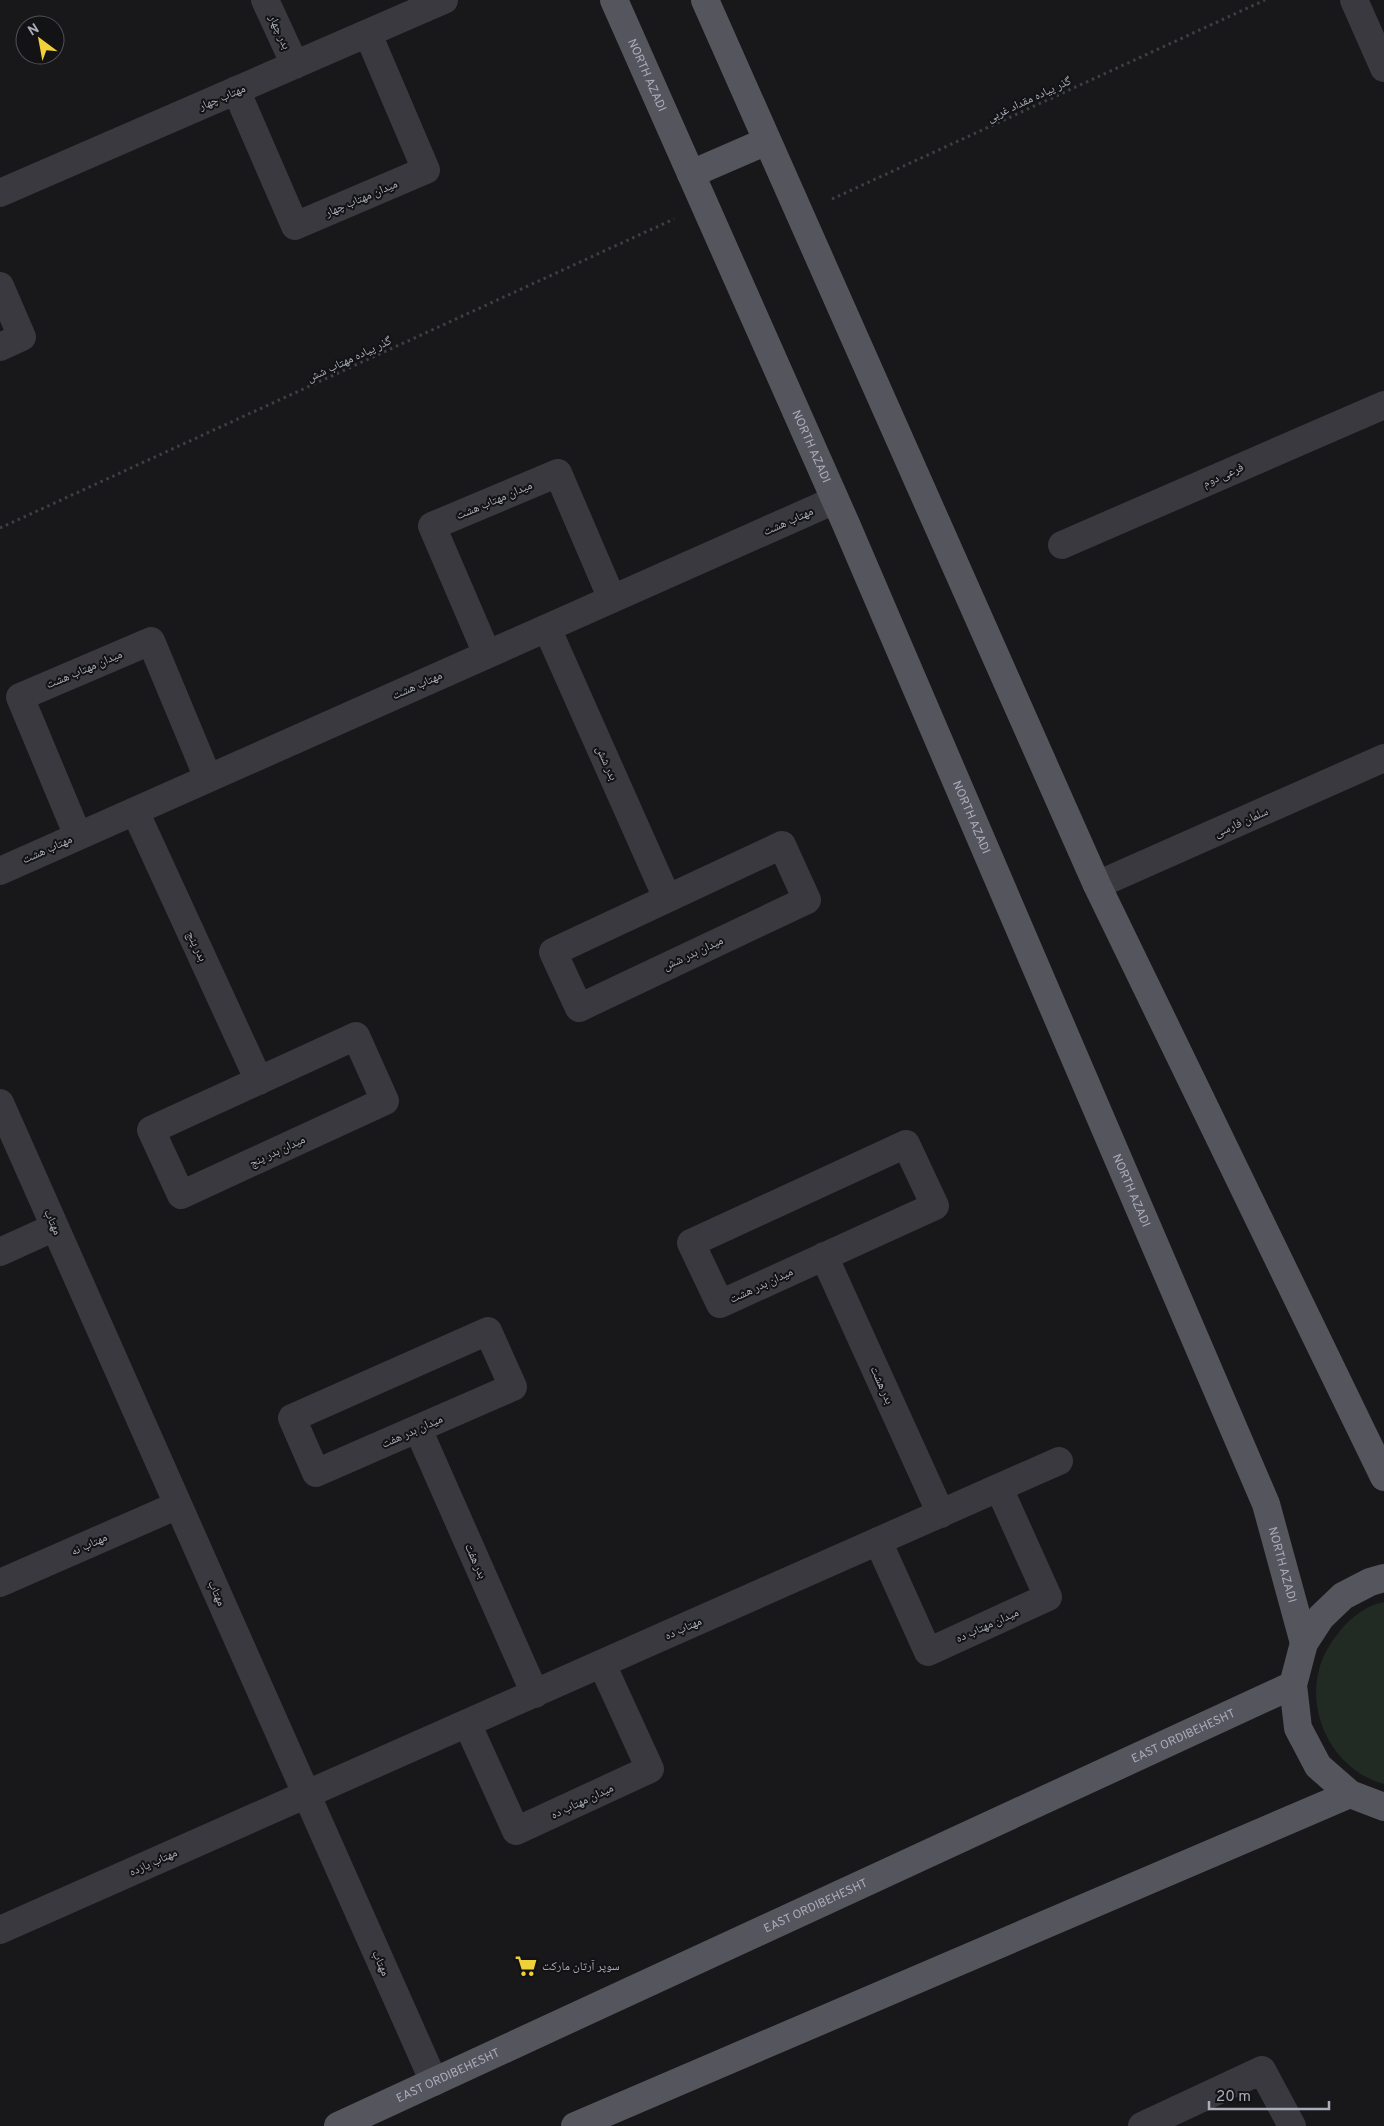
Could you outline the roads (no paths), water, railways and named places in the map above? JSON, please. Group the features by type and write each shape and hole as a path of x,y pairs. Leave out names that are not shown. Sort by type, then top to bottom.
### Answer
{"main road":[{"name":"NORTH AZADI","path":"614,0 835,500 1266,1504 1304,1643"},
{"path":"705,0 1097,885 1384,1477"},
{"path":"691,174 767,141"},
{"path":"1384,1578 1370,1582 1343,1596 1320,1617 1304,1643 1293,1685 1298,1728 1318,1766 1350,1794 1384,1807"},
{"name":"EAST ORDIBEHESHT","path":"338,2126 1293,1685"},
{"path":"575,2126 1350,1794"}],"street":[{"name":"بدر چهار","path":"266,0 295,65"},
{"name":"مهتاب چهار","path":"0,193 444,0"},
{"path":"1354,0 1384,68"},
{"name":"میدان مهتاب چهار","path":"236,90 294,226 426,170 368,34"},
{"path":"0,286 22,338 0,347"},
{"name":"فرعی دوم","path":"1062,545 1384,405"},
{"name":"میدان مهتاب هشت","path":"487,654 432,526 558,472 612,599"},
{"name":"مهتاب هشت","path":"0,870 835,500"},
{"name":"بدر شش","path":"547,628 667,898"},
{"name":"میدان مهتاب هشت","path":"78,836 20,696 151,641 208,778"},
{"name":"سلمان فارسی","path":"1097,885 1384,758"},
{"name":"بدر پنج","path":"135,811 259,1081"},
{"name":"میدان بدر شش","path":"782,845 807,900 579,1008 553,952 667,898 782,845"},
{"name":"میدان بدر پنج","path":"356,1036 385,1101 181,1195 151,1130 259,1081 356,1036"},
{"name":"مهتاب","path":"0,1103 434,2082"},
{"name":"میدان بدر هشت","path":"906,1144 935,1206 824,1256 720,1304 692,1243 906,1144"},
{"path":"0,1252 55,1227"},
{"name":"بدر هشت","path":"824,1256 941,1514"},
{"name":"میدان بدر هفت","path":"488,1331 513,1387 418,1429 316,1473 292,1418 488,1331"},
{"name":"بدر هفت","path":"418,1429 535,1694"},
{"name":"مهتاب ده","path":"306,1794 1059,1461"},
{"name":"میدان مهتاب ده","path":"878,1541 928,1652 1048,1597 999,1488"},
{"name":"مهتاب نه","path":"0,1583 178,1505"},
{"name":"میدان مهتاب ده","path":"467,1723 516,1831 650,1769 602,1664"},
{"name":"مهتاب یازده","path":"0,1930 306,1794"},
{"path":"1142,2126 1262,2070 1292,2126"}],"place":[{"name":"سوپر آرتان مارکت","path":"526,1966"}]}
